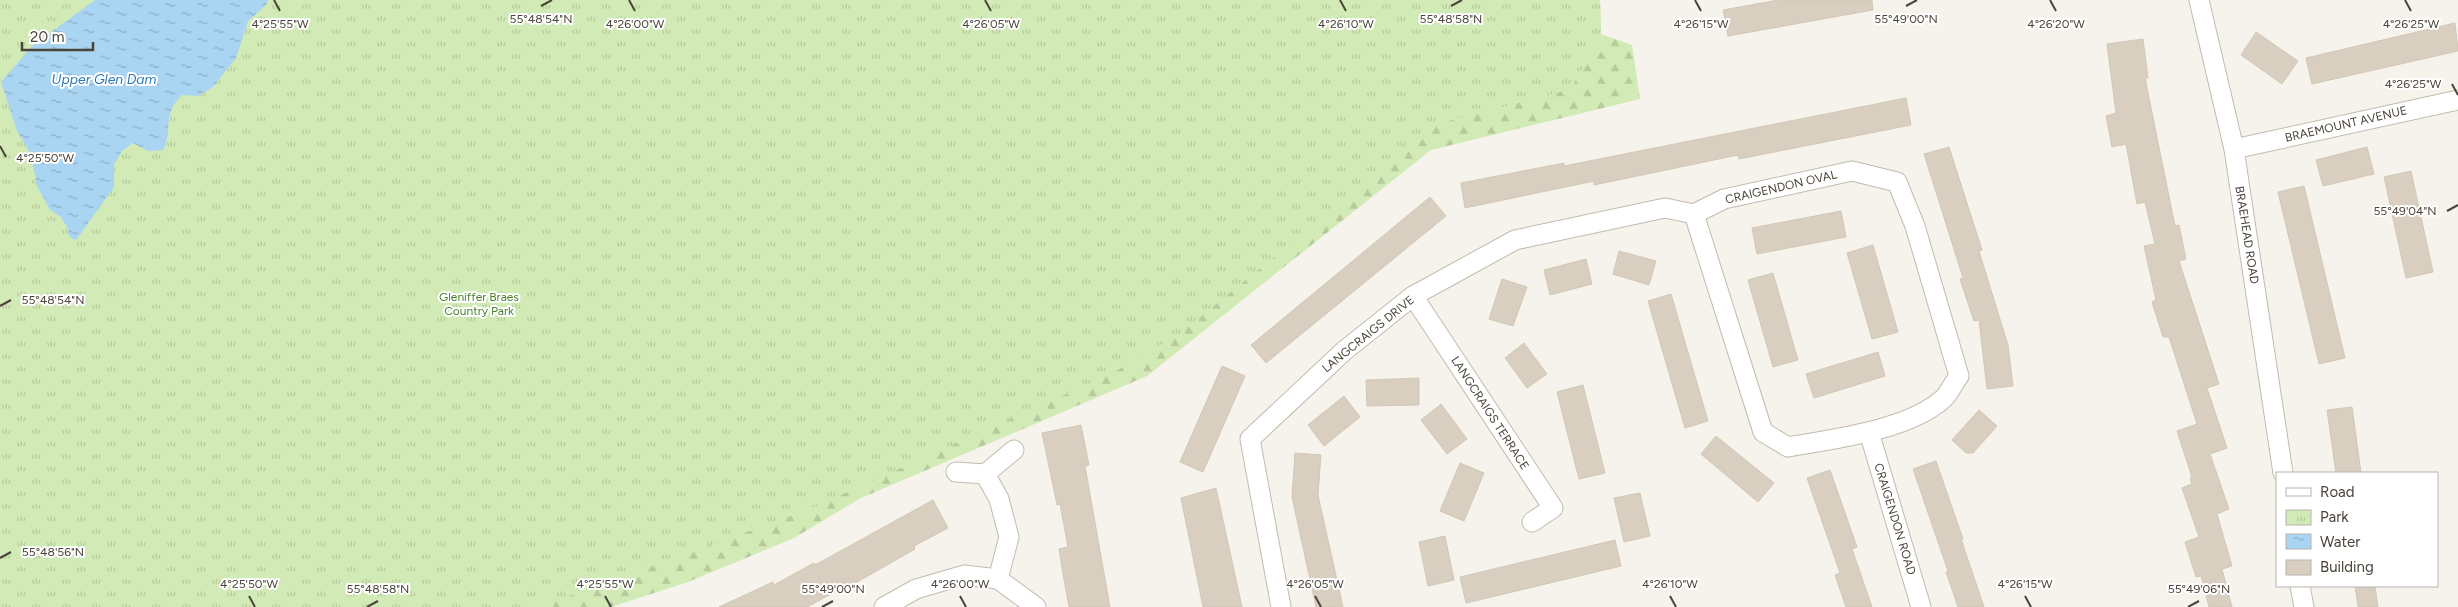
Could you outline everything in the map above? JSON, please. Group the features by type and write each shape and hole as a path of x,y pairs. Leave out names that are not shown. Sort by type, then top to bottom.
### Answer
{"street":[{"name":"BRAEHEAD ROAD","path":"2199,0 2234,149 2283,472"},
{"name":"BRAEMOUNT AVENUE","path":"2234,149 2458,100"},
{"name":"CRAIGENDON OVAL","path":"1852,171 1897,182 1915,226 1959,376 1944,398 1910,419 1869,432 1788,447 1763,432 1694,214 1724,198 1852,171"},
{"name":"LANGCRAIGS DRIVE","path":"1281,607 1250,439 1344,351 1414,296 1515,240 1665,208 1694,214"},
{"name":"LANGCRAIGS TERRACE","path":"1414,296 1553,508 1532,522"},
{"name":"CRAIGENDON ROAD","path":"1869,432 1921,607"},
{"path":"956,472 985,474 1014,450"},
{"path":"985,474 1000,499 1009,537 998,579"},
{"path":"884,607 916,589 964,575 998,579 1036,607"},
{"path":"2300,587 2304,607"}],"green space":[{"name":"Gleniffer Braes Country Park","path":"0,0 1600,0 1601,34 1571,89 1441,123 1179,334 1111,374 805,511 550,603 530,607 0,607"},
{"path":"1456,0 1600,0 1601,34 1632,45 1640,99 1431,150 1147,376 861,498 794,538 688,582 611,607 530,607 550,603"}],"water":[{"name":"Upper Glen Dam","path":"95,0 268,0 266,5 248,21 236,58 213,87 198,96 182,95 176,102 170,115 168,135 163,150 148,151 133,143 122,151 114,164 114,187 76,240 69,237 68,229 61,217 50,210 37,186 31,155 17,131 1,82 32,46"}],"building":[{"path":"1778,0 1872,0 1873,10 1728,36 1723,10"},
{"path":"2455,23 2458,51 2312,84 2306,58"},
{"path":"2256,32 2298,61 2282,84 2241,55"},
{"path":"2143,39 2148,78 2145,78 2175,226 2179,225 2186,259 2179,261 2219,384 2207,388 2227,448 2210,454 2229,509 2217,514 2232,566 2222,569 2232,607 2209,607 2201,576 2196,577 2185,542 2199,537 2182,488 2192,484 2190,478 2192,477 2177,431 2197,424 2169,337 2163,337 2152,302 2156,300 2144,246 2155,244 2145,202 2137,204 2126,144 2112,147 2106,116 2116,113 2107,44"},
{"path":"1906,98 1911,125 1739,159 1738,155 1594,185 1594,181 1465,208 1461,183 1564,163 1564,166"},
{"path":"1949,147 1982,250 1979,251 2008,345 2013,386 1987,389 1979,320 1974,321 1960,279 1963,278 1924,154"},
{"path":"2367,147 2374,174 2323,186 2316,160"},
{"path":"2411,171 2433,272 2406,278 2384,177"},
{"path":"2304,186 2345,358 2319,364 2278,192"},
{"path":"1430,197 1446,216 1266,363 1251,345"},
{"path":"1841,211 1846,237 1757,254 1752,228"},
{"path":"1873,245 1898,332 1872,339 1847,253"},
{"path":"1619,251 1656,261 1649,285 1613,274"},
{"path":"1586,259 1592,284 1550,295 1544,270"},
{"path":"1773,273 1798,360 1773,367 1748,280"},
{"path":"1502,279 1527,287 1513,326 1489,319"},
{"path":"1671,294 1708,421 1685,428 1648,301"},
{"path":"1524,343 1547,374 1527,388 1505,358"},
{"path":"1878,352 1885,376 1814,398 1806,374"},
{"path":"1222,366 1245,376 1203,472 1180,462"},
{"path":"1419,378 1419,405 1367,406 1366,380"},
{"path":"1583,385 1605,473 1579,479 1557,392"},
{"path":"1344,396 1360,417 1324,446 1308,425"},
{"path":"1441,404 1467,439 1447,454 1421,420"},
{"path":"2352,407 2361,472 2336,472 2327,410"},
{"path":"1979,410 1997,426 1973,453 1966,453 1952,440"},
{"path":"1081,425 1089,465 1085,466 1110,607 1069,607 1059,549 1068,547 1060,504 1057,505 1042,433"},
{"path":"1716,436 1774,483 1758,502 1701,454"},
{"path":"1295,453 1321,455 1318,495 1343,607 1316,607 1292,497"},
{"path":"1936,461 1984,607 1958,607 1946,572 1948,571 1913,469"},
{"path":"1460,463 1484,473 1464,521 1440,511"},
{"path":"1830,470 1857,547 1852,549 1872,607 1846,607 1835,575 1840,573 1807,478"},
{"path":"1216,488 1242,607 1203,607 1181,498"},
{"path":"1640,493 1650,536 1624,542 1614,498"},
{"path":"933,500 948,528 914,546 915,549 845,589 844,587 807,607 719,607 773,582 774,585 814,563 815,565"},
{"path":"1445,536 1454,580 1428,586 1419,542"},
{"path":"1615,540 1621,566 1466,603 1460,577"},
{"path":"2355,587 2375,587 2378,607 2358,607"}]}
